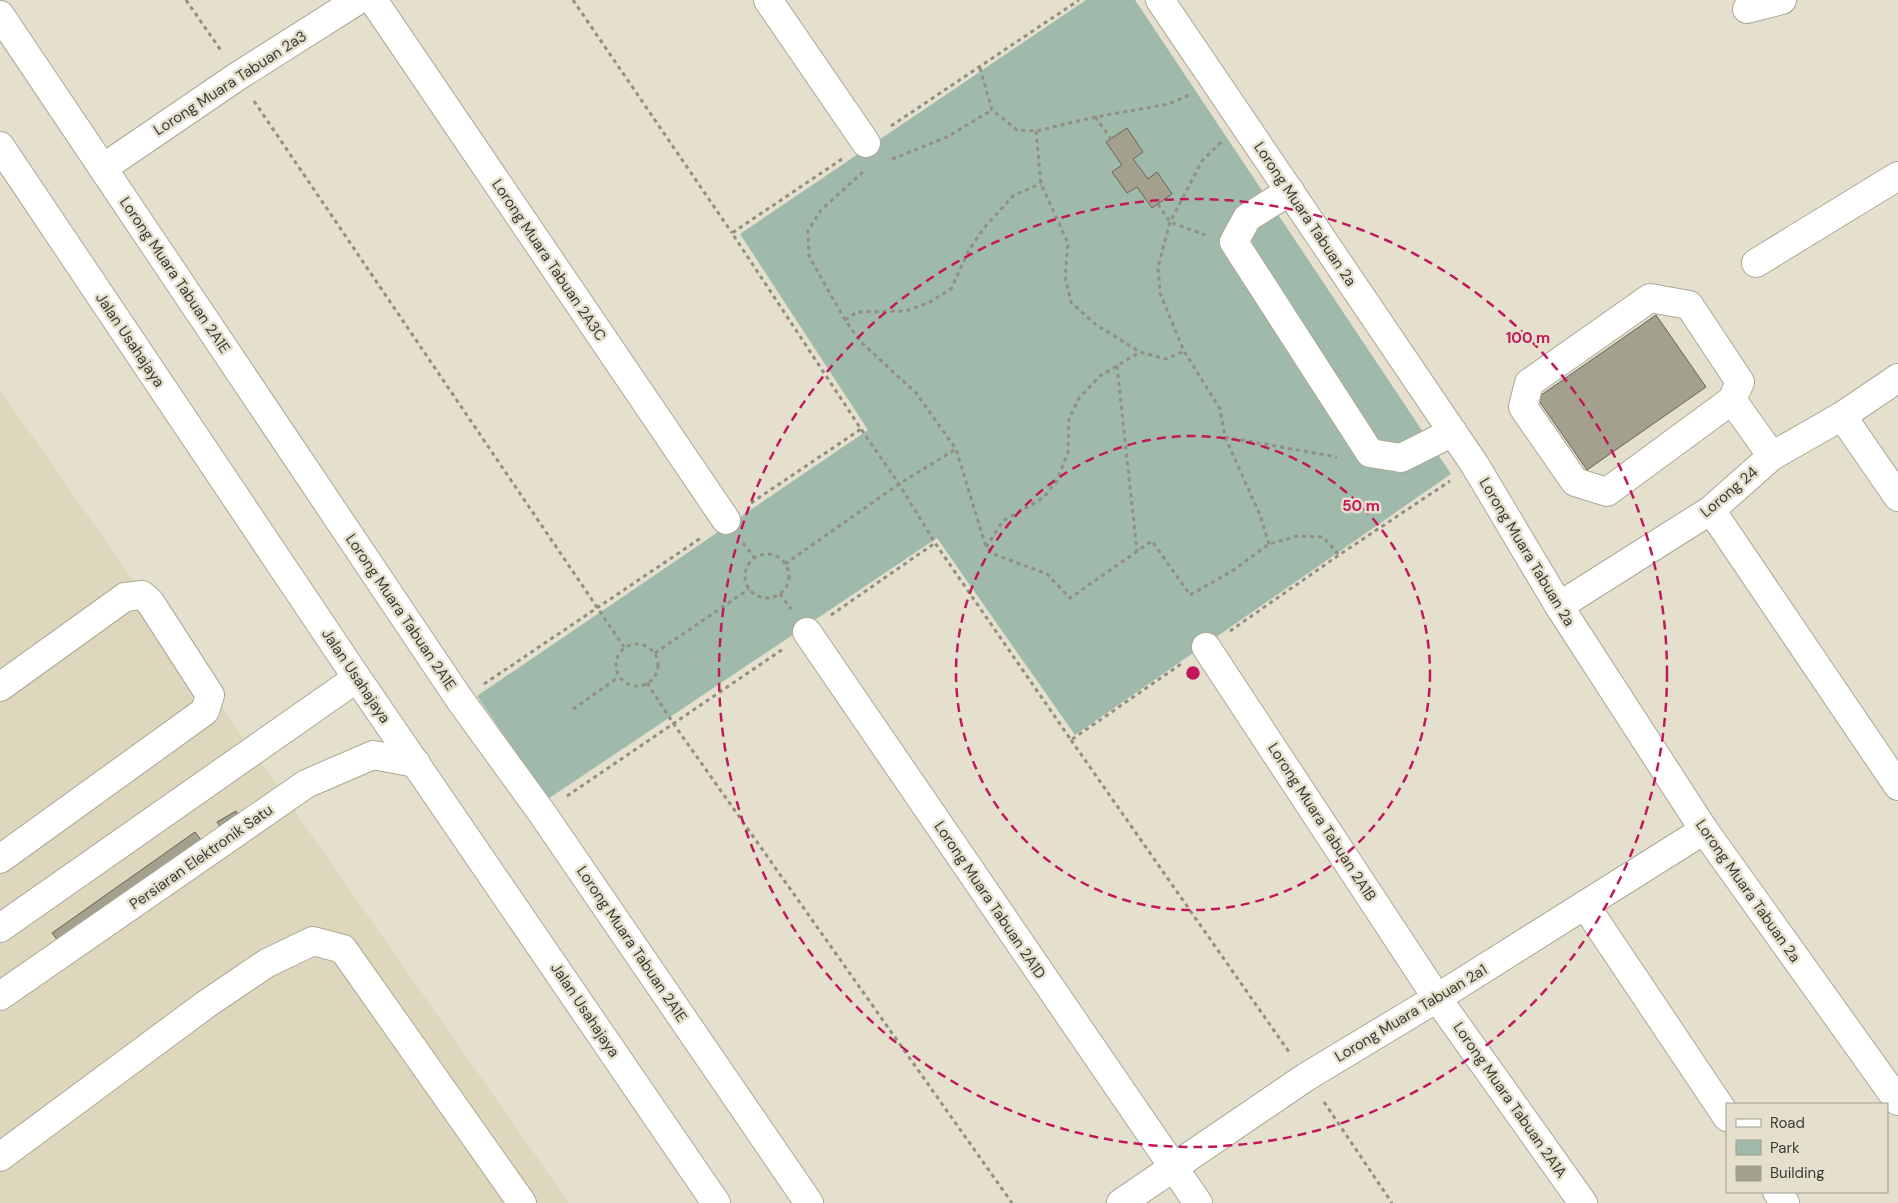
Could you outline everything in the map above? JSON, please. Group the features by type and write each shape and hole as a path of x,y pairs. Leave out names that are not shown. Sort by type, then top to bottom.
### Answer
{"street":[{"name":"Lorong Muara Tabuan 2a3","path":"103,168 238,76 358,0"},
{"name":"Lorong Muara Tabuan 2A3C","path":"373,0 726,520"},
{"path":"768,0 866,143"},
{"name":"Lorong Muara Tabuan 2a","path":"1160,0 1475,465 1560,606 1704,830 1898,1101"},
{"path":"1747,9 1782,0"},
{"name":"Lorong Muara Tabuan 2A1E","path":"0,15 460,700 542,813 809,1203"},
{"name":"Jalan Usahajaya","path":"0,146 357,678 716,1203"},
{"path":"1756,263 1898,176"},
{"path":"1290,191 1247,218 1234,242 1370,453 1401,458 1453,432"},
{"path":"1650,298 1689,305 1740,382 1732,400 1607,492 1575,482 1523,407 1529,383 1650,298"},
{"name":"Lorong 24","path":"1560,606 1711,510 1772,456 1842,416 1898,378"},
{"path":"1732,400 1772,456"},
{"path":"1842,416 1898,497"},
{"path":"1711,510 1898,786"},
{"path":"0,687 125,597 142,595 150,602 210,696 204,711 0,859"},
{"name":"Lorong Muara Tabuan 2A1D","path":"807,632 1198,1203"},
{"name":"Lorong Muara Tabuan 2A1B","path":"1206,647 1437,998"},
{"path":"0,928 357,678"},
{"name":"Persiaran Elektronik Satu","path":"0,996 306,784 374,756 416,763"},
{"name":"Lorong Muara Tabuan 2a1","path":"1121,1203 1306,1077 1437,998 1704,830"},
{"path":"1585,905 1726,1116"},
{"path":"0,1157 205,1005 267,963 313,941 343,948 522,1203"},
{"name":"Lorong Muara Tabuan 2A1A","path":"1437,998 1583,1203"}],"path":[{"path":"186,0 624,647"},
{"path":"573,0 732,233 860,429 899,484 935,543 1392,1203"},
{"path":"732,233 1079,0"},
{"path":"980,68 992,110 1017,130 1036,131 1095,116 1169,104 1194,92"},
{"path":"888,160 947,137 992,110"},
{"path":"1095,116 1111,139"},
{"path":"1036,131 1041,184 1068,243 1065,276 1070,302 1094,324 1140,352 1166,359 1184,351"},
{"path":"1223,140 1202,161 1170,222 1158,267 1160,293 1184,351 1220,409 1225,437 1260,515 1269,544"},
{"path":"864,172 821,210 808,231 810,256 845,320 860,341 916,393 956,449 986,546 996,555 1047,574 1070,598 1152,541 1190,595 1232,571 1269,544 1298,536 1323,537 1339,555"},
{"path":"845,320 857,312 906,311 930,302 950,288 969,250 984,228 1014,194 1041,184"},
{"path":"1158,204 1170,222 1197,233 1234,242"},
{"path":"986,546 1003,520 1043,498 1057,481 1068,452 1069,419 1079,398 1100,376 1140,352"},
{"path":"1117,366 1137,550"},
{"path":"460,700 597,609 860,429"},
{"path":"1225,437 1359,460 1370,453"},
{"path":"786,564 899,484 956,449"},
{"path":"1071,740 1339,555 1475,465"},
{"path":"542,813 935,543"},
{"path":"765,554 777,556 786,564 788,580 786,588 780,594 763,598 749,588 745,578 747,566 754,558 765,554"},
{"path":"655,653 749,588"},
{"path":"632,644 641,644 655,653 658,670 654,678 647,683 637,686 627,684 619,677 615,670 615,661 618,653 624,647 632,644"},
{"path":"573,708 619,677"},
{"path":"647,683 673,723 1012,1203"}],"shaded area":[{"path":"0,390 569,1203 0,1203"}],"green space":[{"path":"1086,0 1135,0 1451,474 1075,735 937,538 548,799 477,696 868,430 740,234"}],"building":[{"path":"1127,128 1143,152 1133,159 1148,179 1157,172 1172,194 1152,208 1137,187 1127,193 1112,172 1122,165 1106,142"},
{"path":"1656,315 1706,387 1587,470 1537,398"},
{"path":"236,811 243,825 226,836 217,822"},
{"path":"195,832 208,849 65,950 52,933"}]}
